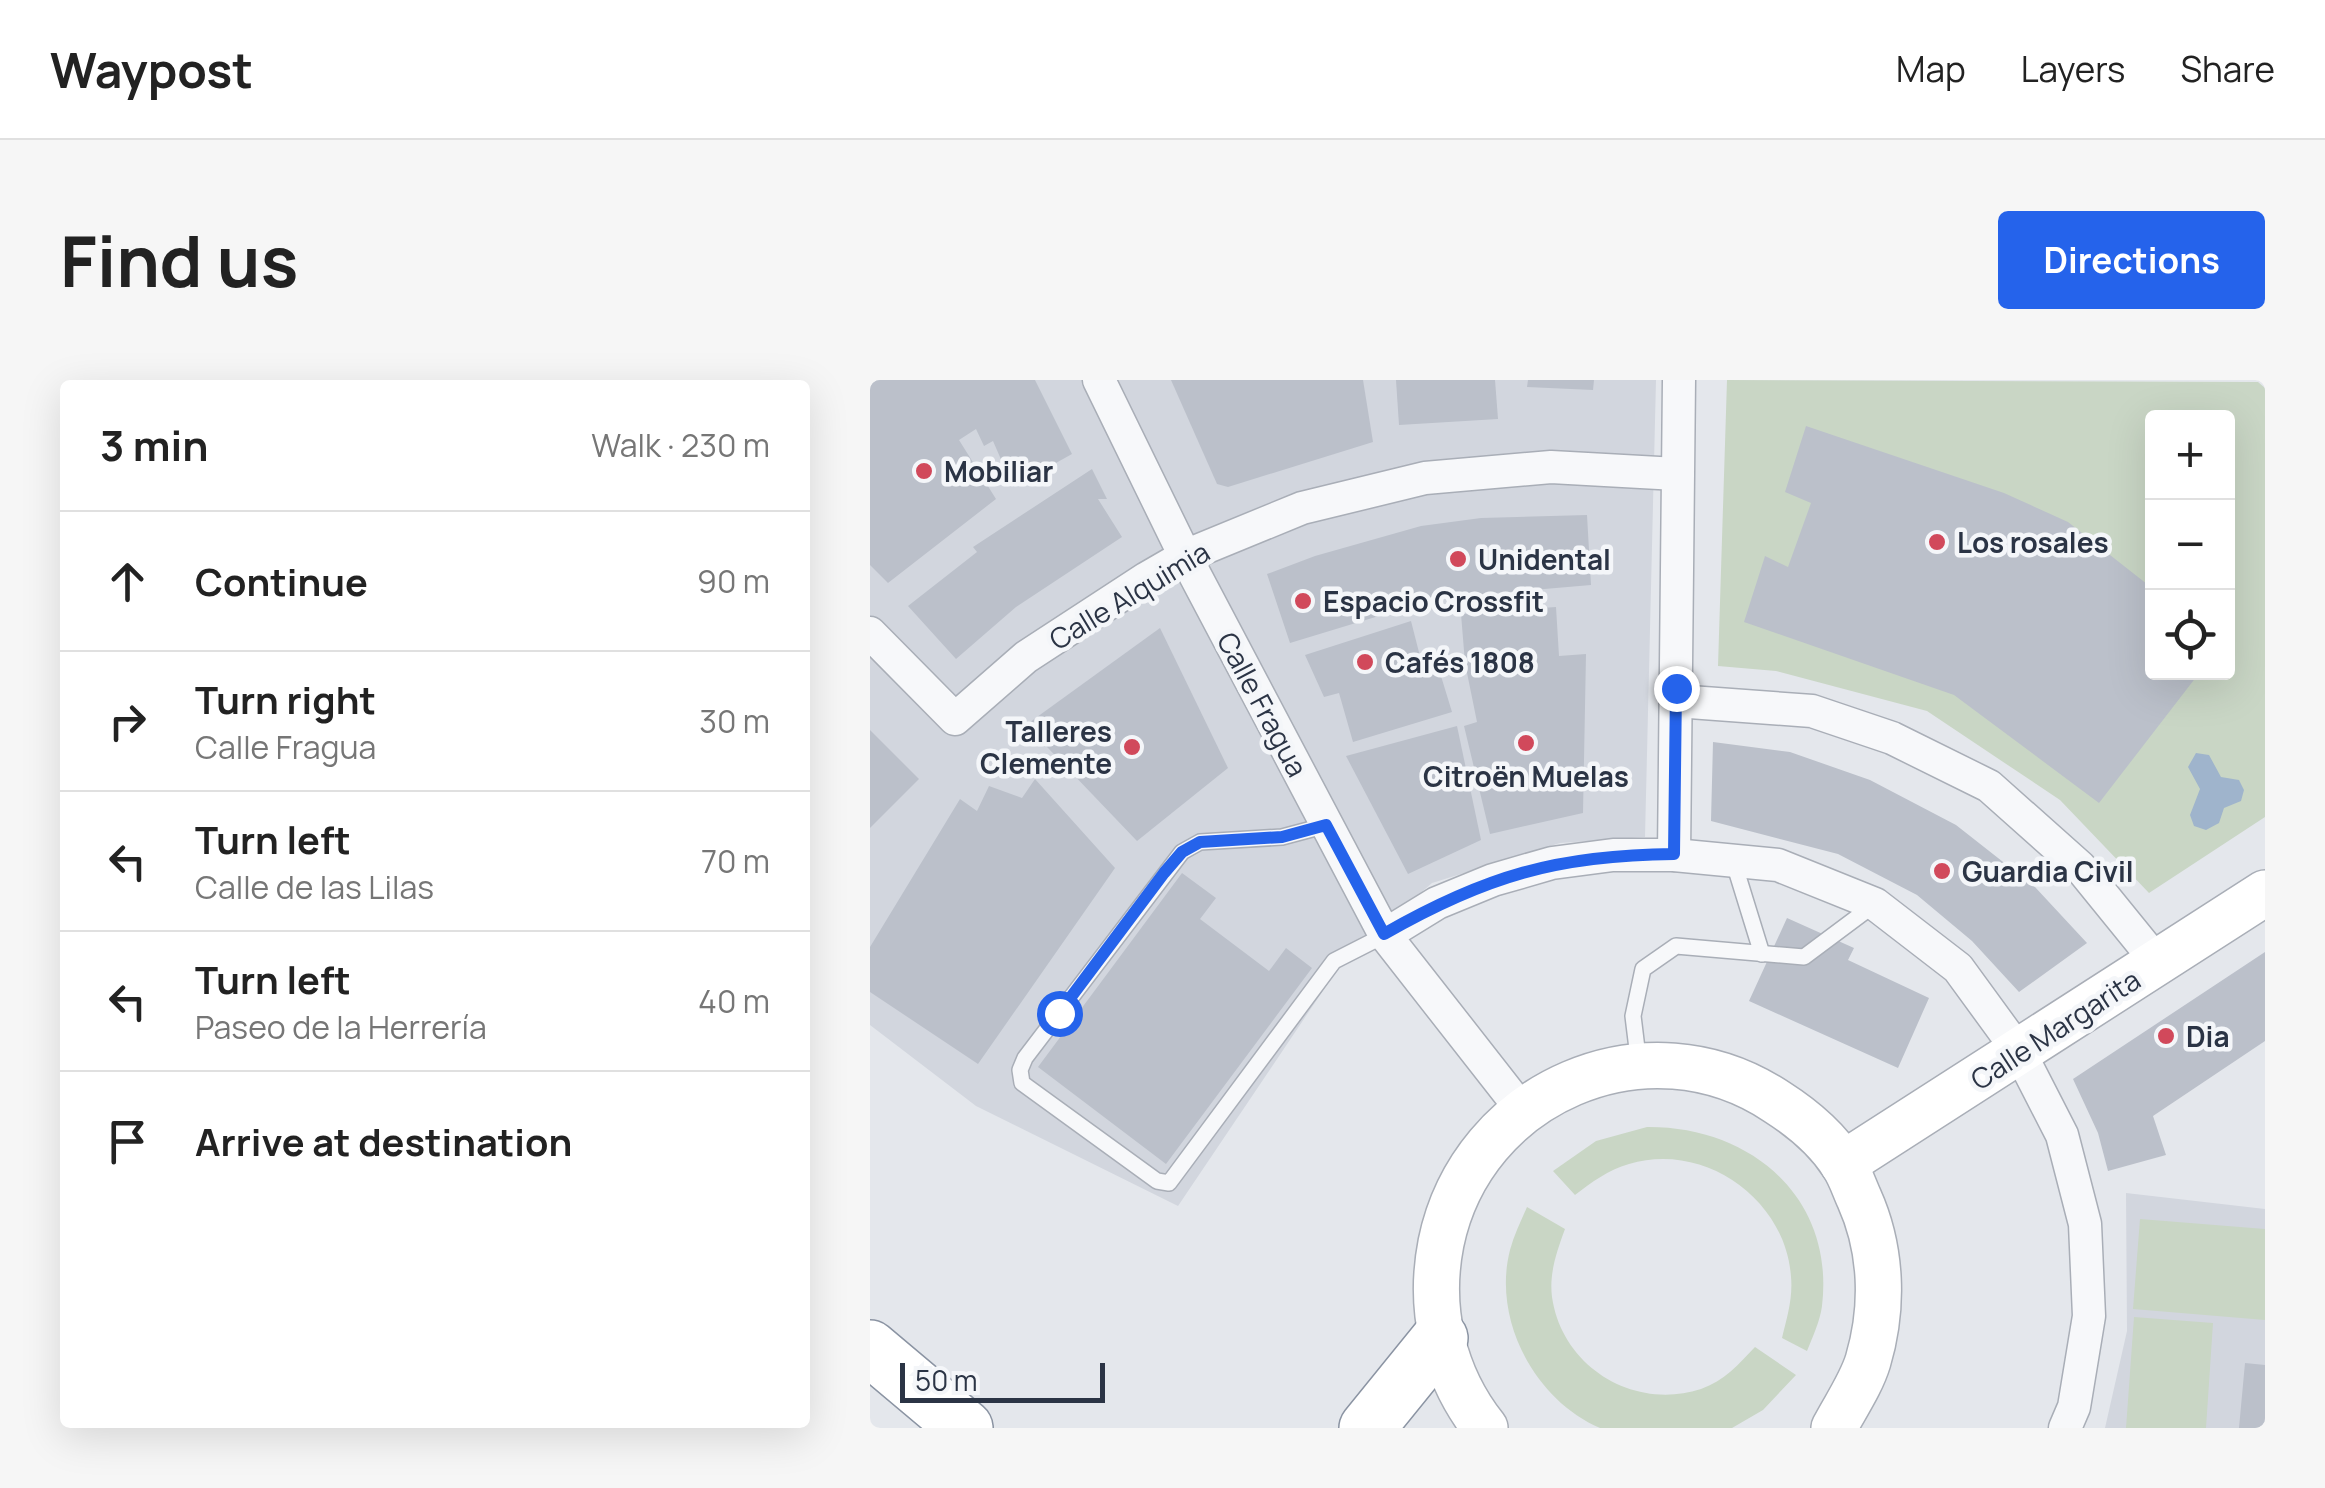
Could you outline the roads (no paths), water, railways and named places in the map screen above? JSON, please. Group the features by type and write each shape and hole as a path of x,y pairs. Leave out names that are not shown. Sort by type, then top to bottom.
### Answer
{"highway":[{"path":"1367,1428 1440,1338"},
{"path":"870,1348 950,1414 986,1428"}],"street":[{"name":"Calle Fragua","path":"1100,380 1184,556 1384,934 1522,1110"},
{"path":"1674,854 1679,380"},
{"name":"Calle Alquimia","path":"870,634 956,720 1026,656 1184,556 1302,508 1425,478 1551,467 1678,474"},
{"path":"1676,701 1812,711 1892,738 1989,786 2080,867 2158,963"},
{"path":"1384,934 1465,892 1552,863 1613,855 1674,854 1778,865 1876,904 1958,968 2020,1053 2062,1135 2086,1224 2089,1316 2074,1406 2065,1428"},
{"name":"Calle Margarita","path":"1843,1164 2265,893"},
{"path":"1485,1428 1452,1374 1440,1338 1435,1274 1448,1212 1478,1156 1522,1110 1577,1079 1640,1065 1698,1068 1754,1087 1804,1120 1843,1164 1872,1226 1880,1295 1868,1363 1834,1428"}],"lane":[{"path":"1326,825 1282,837 1200,842 1182,852 1025,1058 1020,1070 1022,1083 1157,1181 1168,1184 1334,960 1384,934"},
{"path":"1733,860 1762,954"},
{"path":"1640,1065 1633,1016 1644,969 1676,946 1804,956 1876,904"}],"water":[{"path":"2196,753 2209,755 2221,777 2239,780 2244,790 2241,801 2224,808 2219,823 2206,830 2194,826 2190,815 2200,789 2188,767"}],"place":[{"name":"Mobiliar","path":"924,471"},
{"name":"Los rosales","path":"1937,542"},
{"name":"Unidental","path":"1458,559"},
{"name":"Espacio Crossfit","path":"1303,601"},
{"name":"Cafés 1808","path":"1365,662"},
{"name":"Citroën Muelas","path":"1526,743"},
{"name":"Talleres Clemente","path":"1132,747"},
{"name":"Guardia Civil","path":"1942,871"},
{"name":"Dia","path":"2166,1036"}]}
